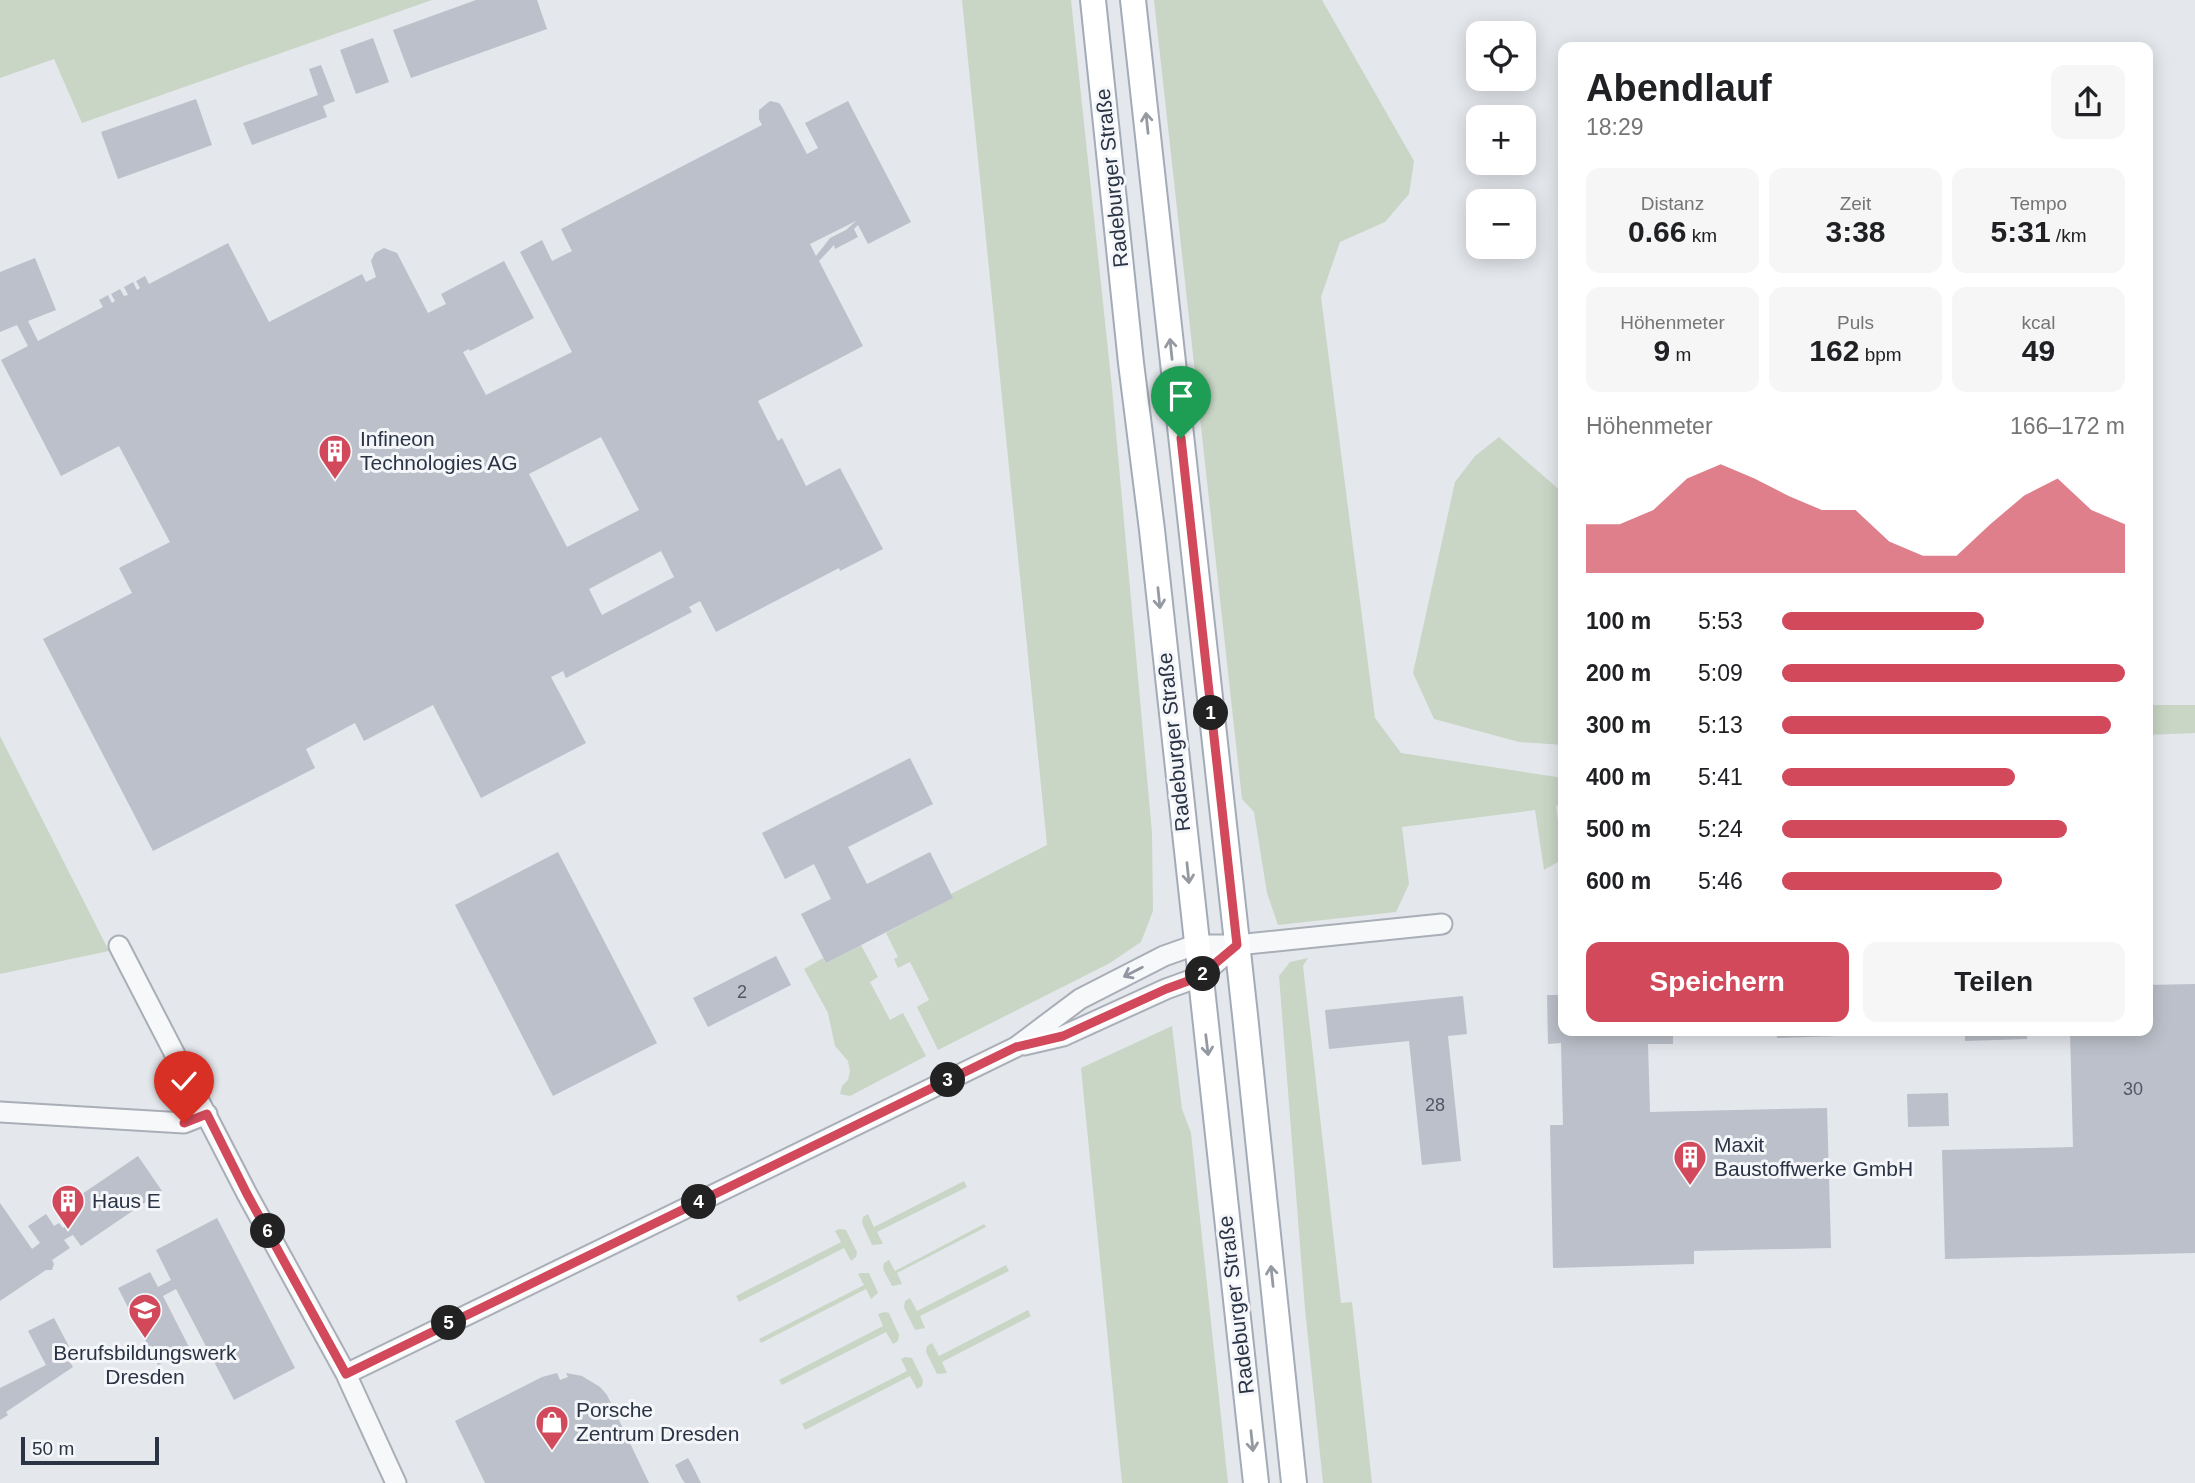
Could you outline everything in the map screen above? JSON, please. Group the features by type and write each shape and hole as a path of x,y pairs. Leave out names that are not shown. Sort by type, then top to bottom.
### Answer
{"main road":[{"name":"Radeburger Straße","path":"1093,0 1130,363 1153,544 1256,1483"},
{"name":"Radeburger Straße","path":"1133,0 1294,1483"}],"street":[{"path":"346,1374 1016,1047 1080,999 1164,956 1195,945 1237,945 1442,924"},
{"path":"1016,1047 1063,1036 1166,989 1199,977 1237,945"},
{"path":"119,946 247,1194 346,1374 396,1483"},
{"path":"0,1112 184,1123 207,1114"}],"green space":[{"path":"0,0 432,0 82,123 54,59 0,78"},
{"path":"962,0 1071,0 1112,388 1152,833 1153,911 1141,942 1110,963 938,1050 917,1007 929,1000 910,962 898,968 894,959 898,957 886,933 952,898 951,894 1047,845"},
{"path":"1154,0 1322,0 1414,161 1409,194 1385,222 1340,242 1321,297 1375,718 1401,753 1558,777 1558,862 1544,870 1535,810 1402,827 1409,884 1396,912 1278,925 1267,893 1254,812 1242,799"},
{"path":"1499,437 1558,489 1558,745 1519,742 1434,719 1413,673 1455,482 1475,456"},
{"path":"2153,705 2195,705 2195,733 2153,735"},
{"path":"0,736 109,951 0,974"},
{"path":"861,945 878,977 870,982 890,1020 903,1013 926,1056 850,1096 840,1094 842,1086 848,1080 848,1061 835,1046 828,1013 804,969 823,958 826,963"},
{"path":"1308,958 1303,966 1341,1303 1352,1302 1372,1483 1323,1483 1305,1309 1279,976 1290,962"},
{"path":"1172,1026 1182,1109 1191,1133 1228,1483 1122,1483 1081,1068"},
{"path":"964,1181 967,1187 877,1232 883,1244 872,1245 862,1223 863,1217 868,1214 874,1227"},
{"path":"984,1224 986,1227 897,1273 902,1284 892,1286 883,1269 884,1263 889,1260 895,1271"},
{"path":"846,1230 857,1252 851,1261 844,1248 739,1302 736,1296 841,1242 835,1231"},
{"path":"1006,1265 1009,1271 920,1316 925,1328 915,1330 904,1308 905,1301 910,1298 917,1311"},
{"path":"869,1273 878,1293 871,1299 866,1289 761,1343 759,1339 864,1285 858,1274"},
{"path":"1028,1310 1031,1316 942,1362 947,1373 937,1374 926,1352 927,1346 932,1343 939,1356"},
{"path":"889,1313 899,1335 898,1341 893,1344 886,1332 782,1385 779,1380 883,1326 878,1314"},
{"path":"912,1358 923,1380 922,1386 917,1389 910,1376 805,1430 802,1424 907,1371 901,1359"}],"building":[{"path":"476,0 537,0 547,29 411,78 393,30"},
{"path":"373,38 389,82 356,94 340,50"},
{"path":"321,65 335,101 323,106 327,117 252,145 243,123 318,95 309,69"},
{"path":"196,99 212,145 118,179 101,132"},
{"name":"Infineon Technologies AG","path":"770,101 779,103 807,154 818,148 805,123 848,101 911,222 868,244 858,225 854,229 858,237 835,249 834,245 819,261 863,346 758,401 778,441 782,438 806,486 840,468 883,549 840,571 839,568 716,632 700,601 689,607 692,612 566,678 563,671 551,677 586,743 481,798 433,705 364,741 355,723 306,749 315,768 153,851 43,639 132,593 119,568 170,542 119,446 61,476 1,360 28,346 17,325 0,332 0,272 35,258 56,310 28,321 38,341 103,307 99,300 108,295 112,303 115,301 111,294 120,289 124,296 128,295 124,287 133,282 137,290 140,288 136,281 145,276 149,284 228,243 269,322 362,274 366,282 376,277 371,261 375,253 384,248 397,253 428,313 446,304 441,294 504,261 534,318 470,351 469,349 463,352 486,395 572,352 520,252 542,240 552,261 572,251 561,229 762,125 759,110","holes":["856,221 830,238 816,256 810,244","601,437 639,510 567,547 529,474","661,551 674,577 602,615 589,589"]},
{"path":"910,758 933,804 848,847 867,884 930,852 953,898 826,963 801,914 831,899 814,864 785,879 762,833"},
{"path":"558,852 657,1043 553,1096 455,905"},
{"path":"776,956 791,985 708,1027 693,998"},
{"path":"2195,984 2195,1253 1945,1259 1942,1150 2073,1147 2070,1036 2153,1036 2153,985"},
{"name":"Maxit Baustoffwerke GmbH","path":"1547,995 1558,995 1558,1036 1673,1036 1673,1044 1648,1044 1650,1112 1827,1108 1831,1248 1694,1251 1694,1264 1553,1268 1550,1125 1563,1125 1561,1043 1548,1044"},
{"path":"1463,996 1467,1034 1448,1036 1461,1161 1422,1165 1409,1041 1329,1049 1325,1010"},
{"path":"1777,1036 1838,1036 1777,1038"},
{"path":"1965,1036 2027,1036 2027,1039 1965,1041"},
{"path":"1948,1093 1949,1126 1908,1127 1907,1094"},
{"name":"Haus E","path":"138,1156 162,1191 81,1246 73,1235 64,1240 70,1248 52,1260 52,1270 46,1270 0,1301 0,1203 32,1249 40,1243 28,1226 46,1214 54,1226 59,1223 63,1228 67,1225 57,1211"},
{"path":"217,1218 295,1368 234,1400 176,1289 163,1296 190,1349 158,1365 118,1288 150,1272 158,1287 171,1280 156,1250"},
{"path":"54,1318 74,1356 68,1359 73,1367 6,1412 8,1415 0,1420 0,1388 46,1365 28,1331"},
{"name":"Porsche Zentrum Dresden","path":"557,1373 560,1380 568,1377 566,1373 582,1376 600,1387 607,1395 649,1483 485,1483 455,1421 542,1377"},
{"path":"688,1458 701,1483 685,1483 682,1479 675,1465"}],"place":[{"name":"Infineon Technologies AG","path":"335,481"},
{"name":"Maxit Baustoffwerke GmbH","path":"1690,1187"},
{"name":"Haus E","path":"68,1231"},
{"name":"Berufsbildungswerk Dresden","path":"145,1340"},
{"name":"Porsche Zentrum Dresden","path":"552,1452"}],"route":[{"path":"184,1123 207,1114 247,1194 346,1374 1016,1047 1063,1036 1166,989 1199,977 1237,945 1181,438"}]}
